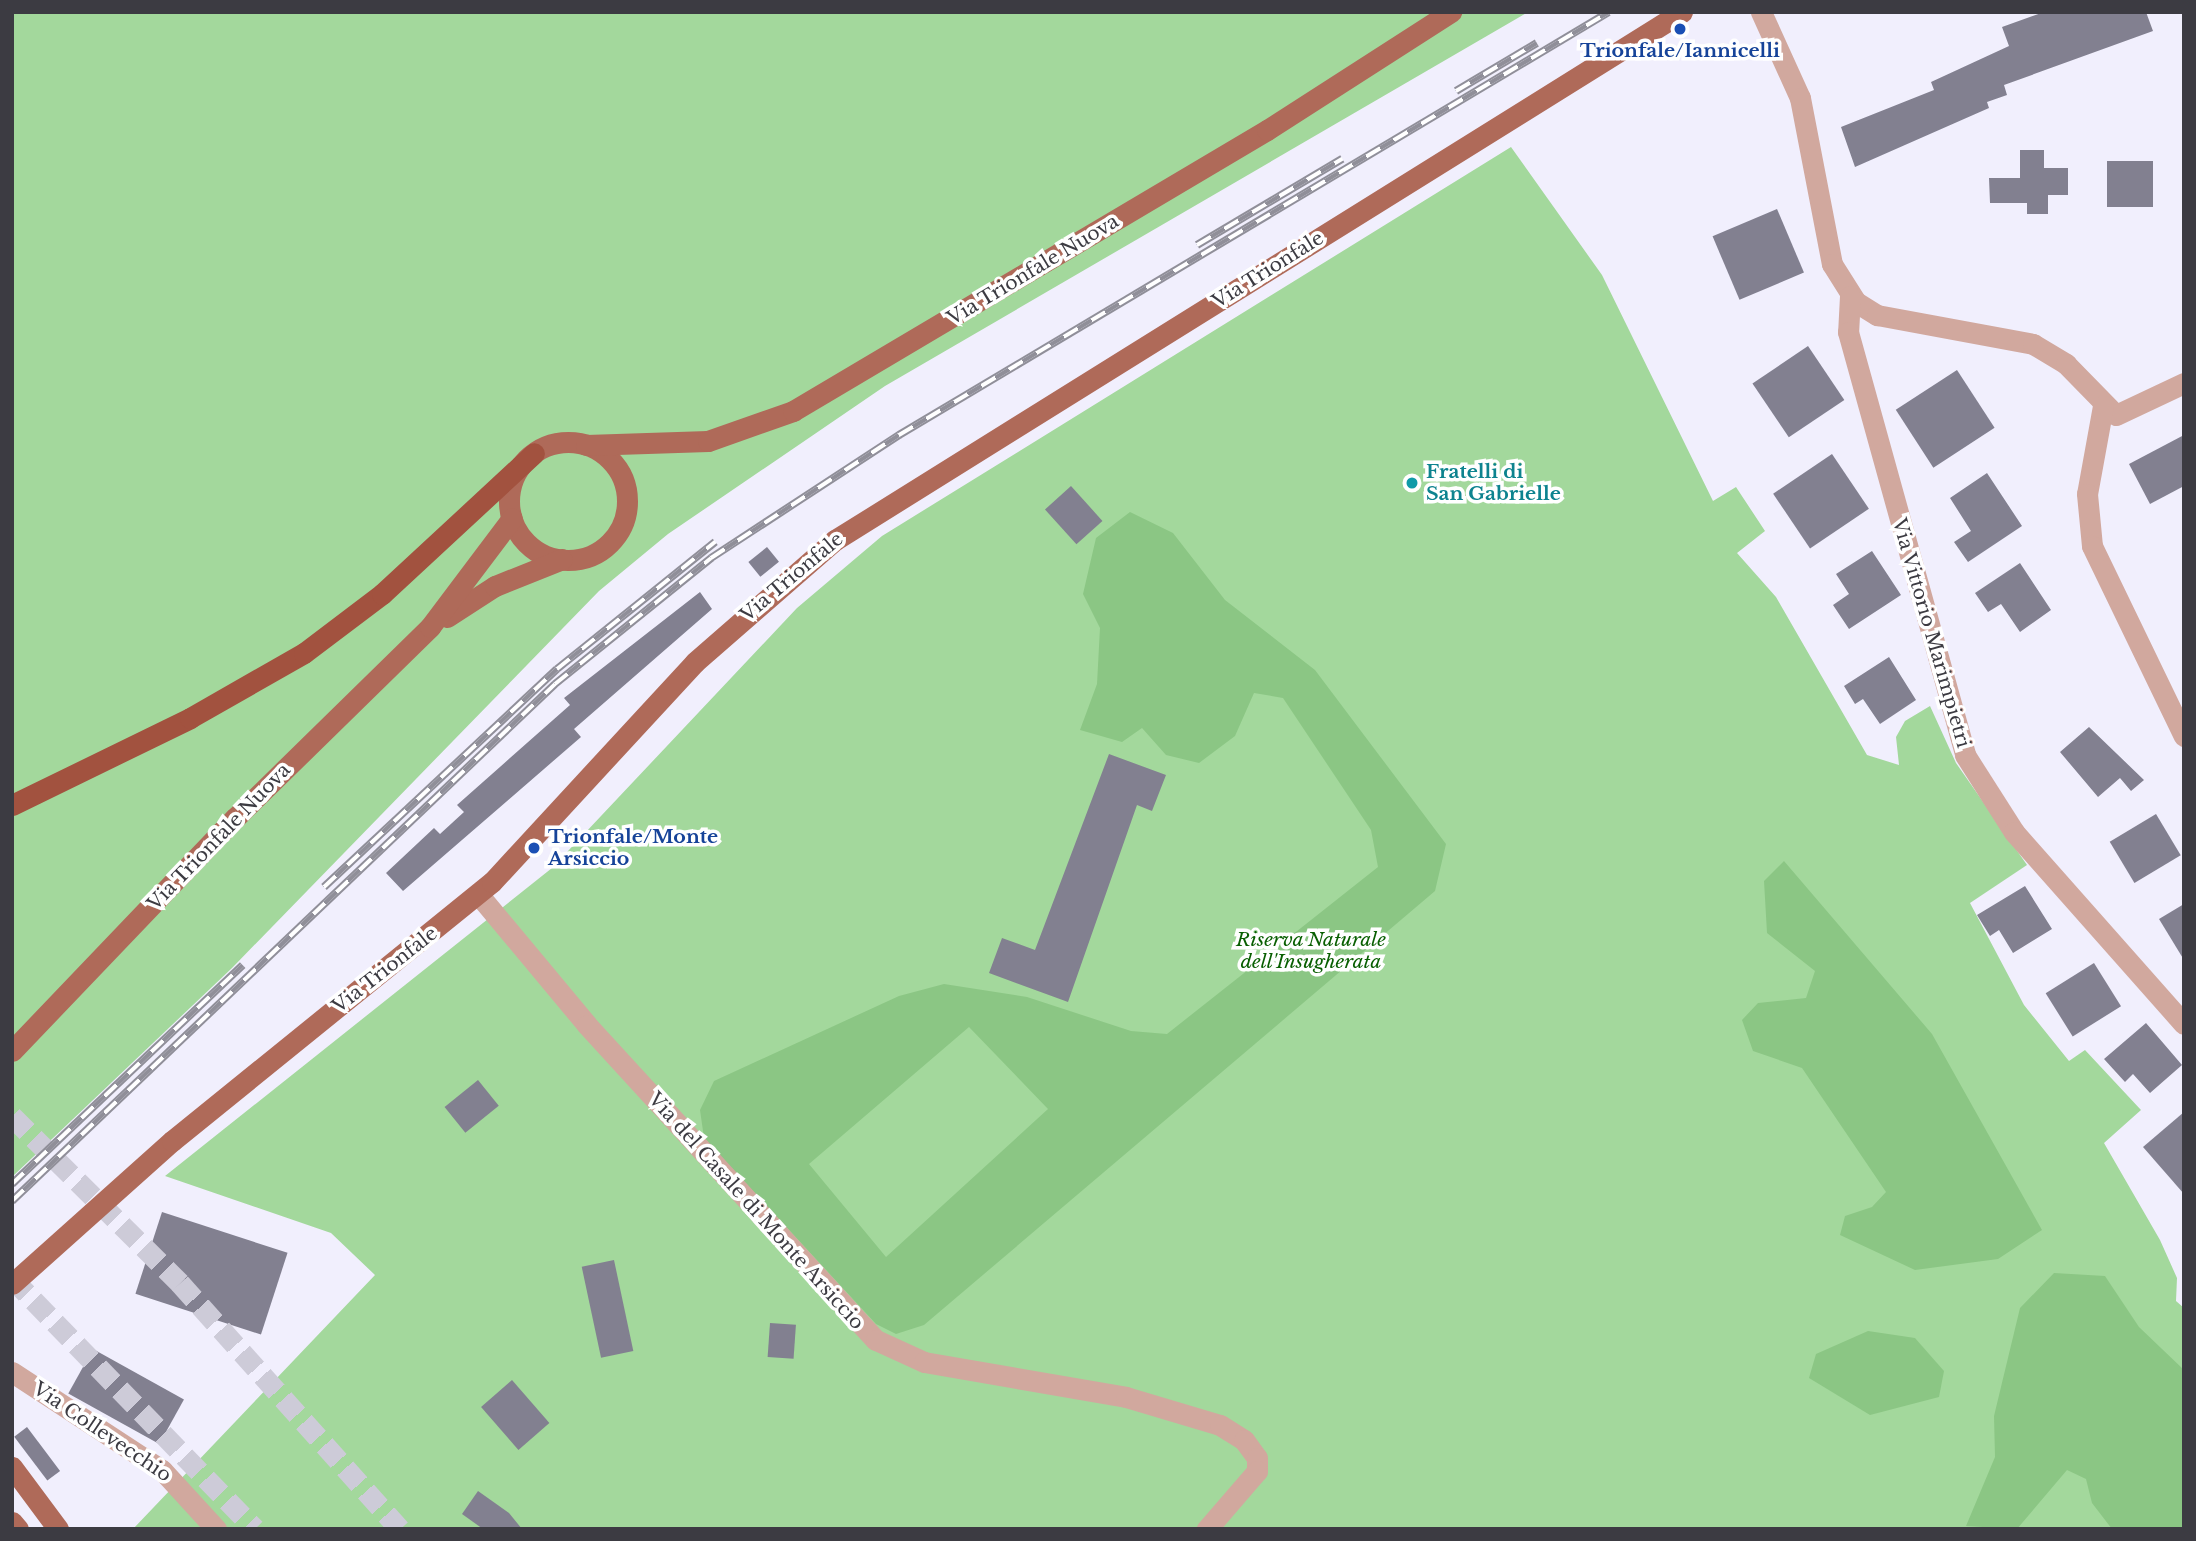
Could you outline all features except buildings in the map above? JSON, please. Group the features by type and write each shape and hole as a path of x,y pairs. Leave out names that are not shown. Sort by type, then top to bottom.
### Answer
{"highway":[{"path":"12,805 215,705 304,653 382,594 534,453"}],"main road":[{"name":"Via Trionfale Nuova","path":"586,445 708,441 793,411 1267,130 1451,12"},
{"name":"Via Trionfale","path":"12,1284 172,1141 478,894 695,662 842,535 1682,12"},
{"path":"568,442 586,445 614,464 626,489 626,511 603,549 562,559 532,547 512,518 512,482 534,453 568,442"},
{"name":"Via Trionfale Nuova","path":"12,1051 235,818 430,627 512,518"},
{"name":"Via Trionfale Nuova","path":"430,627 495,586 562,559"},
{"path":"12,1467 58,1529"},
{"path":"12,1522 18,1529"}],"street":[{"path":"1761,12 1800,98 1830,259 1850,296 1877,315 2033,344 2066,364 2103,406 2126,414 2184,383"},
{"name":"Via Vittorio Marimpietri","path":"1850,296 1848,332 1965,755 2014,832 2184,1024"},
{"path":"2103,406 2087,494 2092,546 2184,736"},
{"name":"Via del Casale di Monte Arsiccio","path":"478,894 587,1026 876,1340 924,1362 1126,1397 1220,1425 1244,1440 1257,1458 1257,1471 1207,1529"},
{"name":"Via Collevecchio","path":"12,1372 162,1470 216,1529"}],"green space":[{"path":"12,12 1528,12 885,386 668,534 599,591 232,968 12,1177"},
{"name":"Riserva Naturale dell'Insugherata","path":"1511,147 1602,275 1713,501 1736,487 1765,531 1737,553 1776,597 1867,755 1899,765 1896,737 1905,721 1930,706 1956,763 2027,865 1970,903 2024,1005 2069,1061 2085,1050 2141,1110 2104,1143 2160,1240 2177,1278 2176,1301 2184,1308 2184,1529 133,1529 375,1275 331,1233 165,1176 552,868 797,608 882,536"},
{"path":"1130,512 1173,533 1225,600 1315,670 1446,844 1435,891 924,1325 896,1334 876,1324 704,1138 700,1110 714,1081 899,996 944,984 1027,997 1131,1031 1167,1034 1378,867 1371,830 1283,698 1254,693 1235,736 1199,763 1166,755 1142,728 1122,742 1080,730 1097,684 1100,628 1083,594 1096,538","holes":["969,1027 1048,1109 886,1257 809,1164"]},
{"path":"1784,861 1932,1034 2042,1230 1998,1259 1915,1270 1840,1235 1845,1216 1872,1207 1886,1192 1802,1068 1753,1051 1742,1020 1758,1003 1806,998 1815,971 1767,933 1764,881"},
{"path":"2054,1273 2105,1276 2139,1327 2184,1370 2184,1529 2112,1529 2092,1503 2086,1479 2067,1470 2017,1529 1966,1526 1995,1457 1994,1416 2020,1308"},
{"path":"1868,1331 1915,1338 1944,1371 1939,1397 1870,1415 1809,1378 1816,1354"}],"tunnel":[{"path":"12,1116 180,1283 400,1529"},
{"path":"12,1278 255,1529"}],"railway":[{"path":"12,1201 555,684 711,558 899,435 1609,12"},
{"path":"1456,91 1537,43"},
{"path":"1197,245 1342,159"},
{"path":"324,887 557,669 715,542"},
{"path":"12,1184 243,965"}],"place":[{"name":"Trionfale/Iannicelli","path":"1680,29"},
{"name":"Fratelli di San Gabrielle","path":"1412,483"},
{"name":"Trionfale/Monte Arsiccio","path":"534,848"}]}
